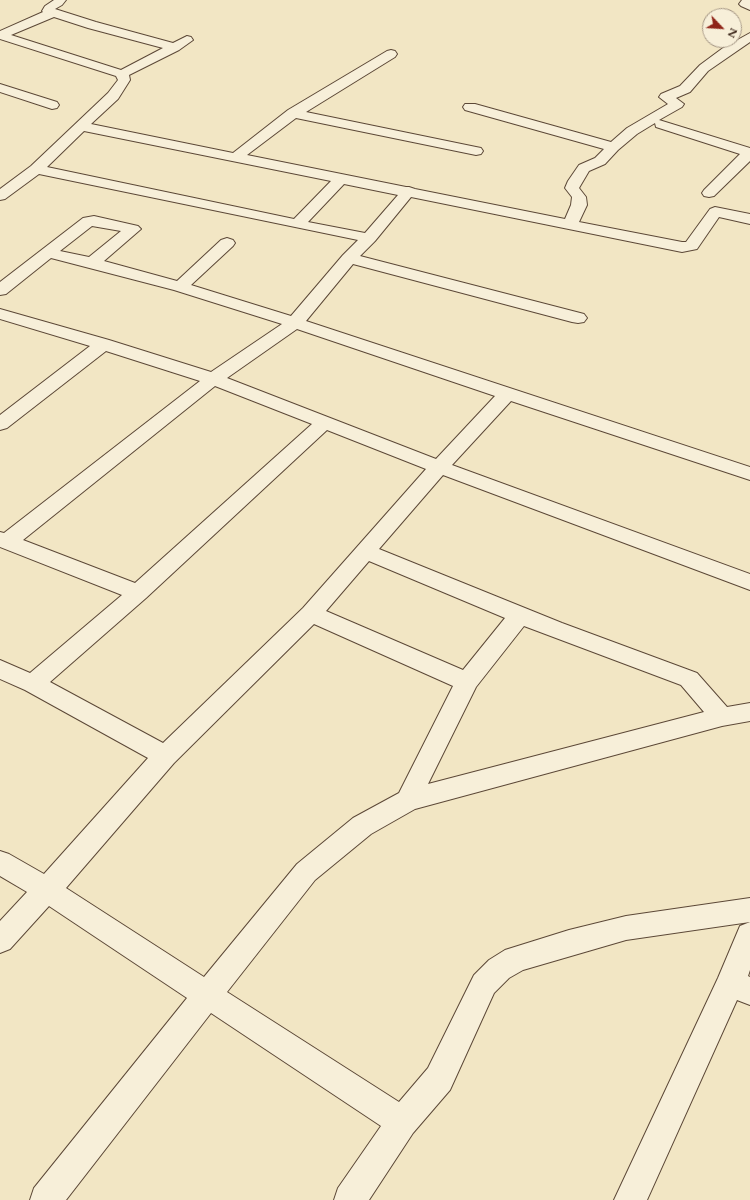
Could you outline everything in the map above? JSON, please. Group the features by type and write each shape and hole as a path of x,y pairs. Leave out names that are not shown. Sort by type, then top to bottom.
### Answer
{"street":[{"path":"60,0 48,10 52,13 175,47"},
{"path":"748,0 745,4 750,7"},
{"path":"0,35 52,13"},
{"path":"0,35 122,74 187,40"},
{"path":"570,225 579,205 579,197 572,188 575,180 584,168 600,161 613,147 632,131 677,104 666,96 685,89 704,68 727,51 750,37"},
{"path":"236,157 293,113 392,54"},
{"path":"0,196 36,169 119,89 124,80 122,74"},
{"path":"0,88 52,105"},
{"path":"470,107 613,147"},
{"path":"293,113 476,150"},
{"path":"661,124 750,153 709,193"},
{"path":"80,126 682,247 691,246 716,212 750,219"},
{"path":"36,169 369,238"},
{"path":"297,224 341,179"},
{"path":"3,541 213,378 295,323 349,258 369,238 409,191"},
{"path":"0,290 88,222 94,221 133,229 92,263"},
{"path":"180,287 227,243"},
{"path":"48,253 92,263 180,287 295,323 750,474"},
{"path":"349,258 578,318"},
{"path":"1,316 103,344 213,378 439,467 750,582"},
{"path":"0,424 103,344"},
{"path":"0,940 48,890 165,756 311,614 342,577 367,552 439,467 508,393"},
{"path":"33,684 138,593 325,422"},
{"path":"3,541 138,593"},
{"path":"367,552 520,615 689,679 722,717"},
{"path":"311,614 468,682"},
{"path":"408,800 468,682 520,615"},
{"path":"0,669 33,684 165,756"},
{"path":"46,1200 306,872 362,826 408,800 722,717 750,712"},
{"path":"0,862 48,890 402,1122"},
{"path":"350,1200 402,1122 439,1078 484,984 499,969 515,959 626,928 750,910"},
{"path":"630,1200 741,987 750,935"}]}
